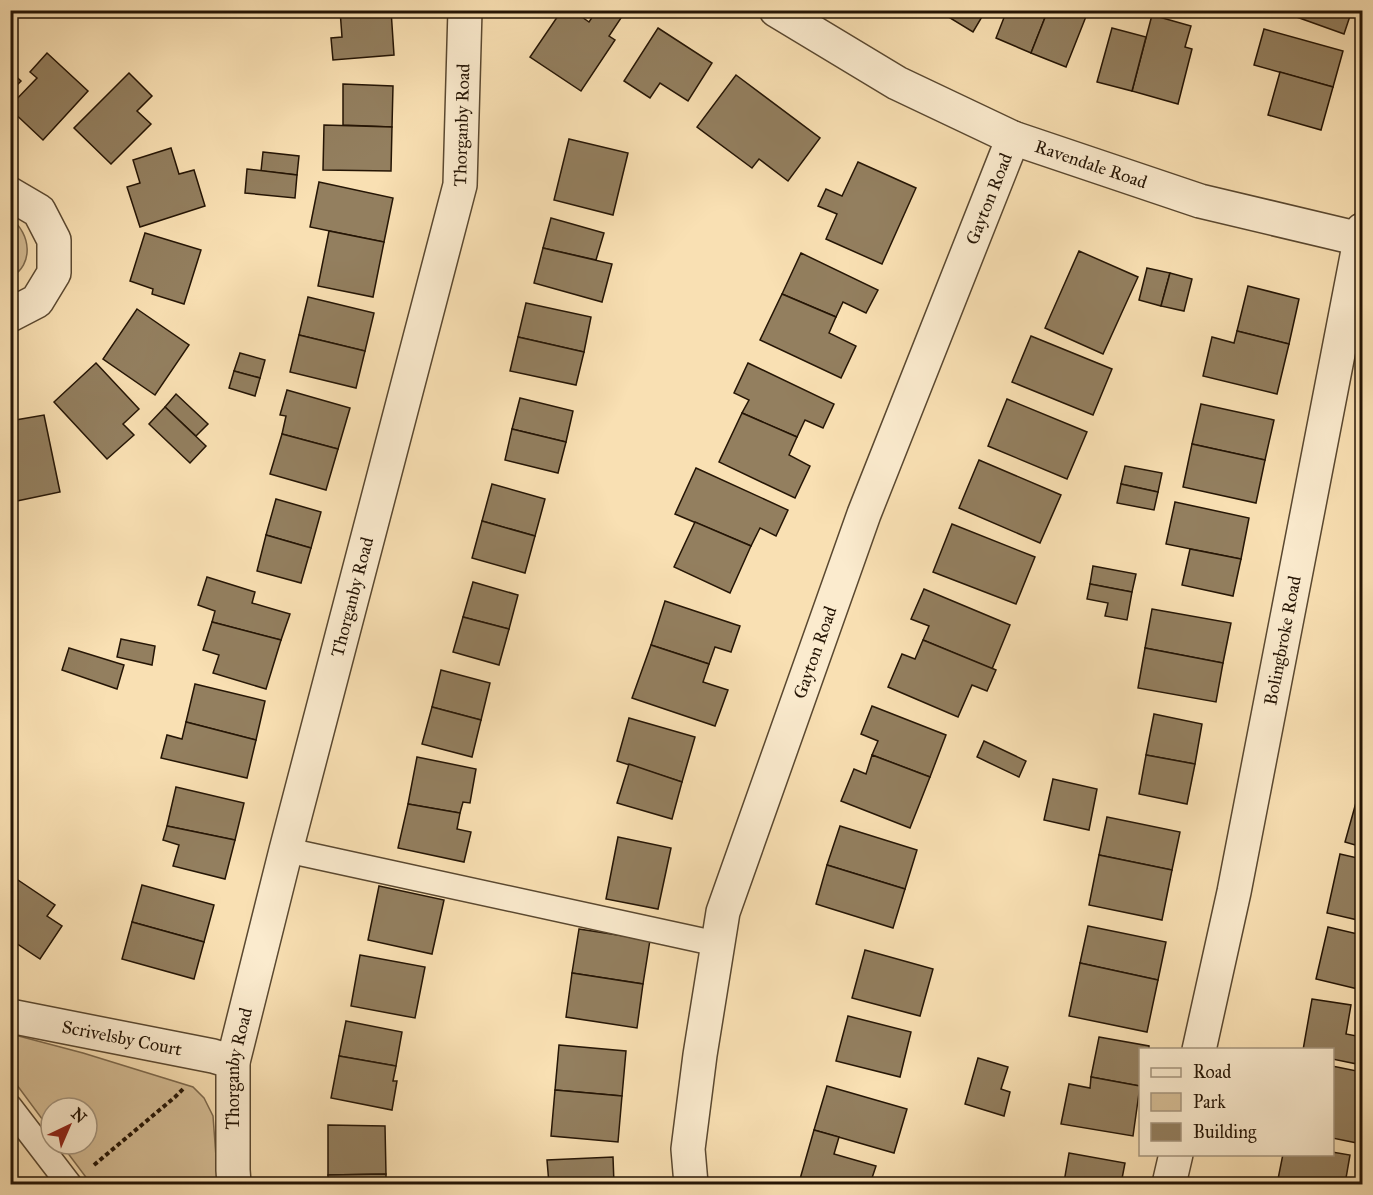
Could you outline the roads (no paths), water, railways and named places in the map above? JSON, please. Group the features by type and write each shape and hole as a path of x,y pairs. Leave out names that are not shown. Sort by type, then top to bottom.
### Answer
{"street":[{"name":"Thorganby Road","path":"234,1185 223,1059 286,850 460,186 465,10"},
{"name":"Ravendale Road","path":"776,10 897,83 1013,138 1200,201 1361,235"},
{"name":"Gayton Road","path":"691,1185 688,1149 723,912 864,514 1013,138"},
{"path":"10,194 39,211 54,240 54,273 37,301 10,315"},
{"name":"Bolingbroke Road","path":"1199,1048 1234,892 1361,235"},
{"name":"Scrivelsby Court","path":"10,1016 223,1059"},
{"path":"1169,1185 1176,1156"}],"lane":[{"path":"286,850 718,944"},
{"path":"10,1107 69,1185"}]}
